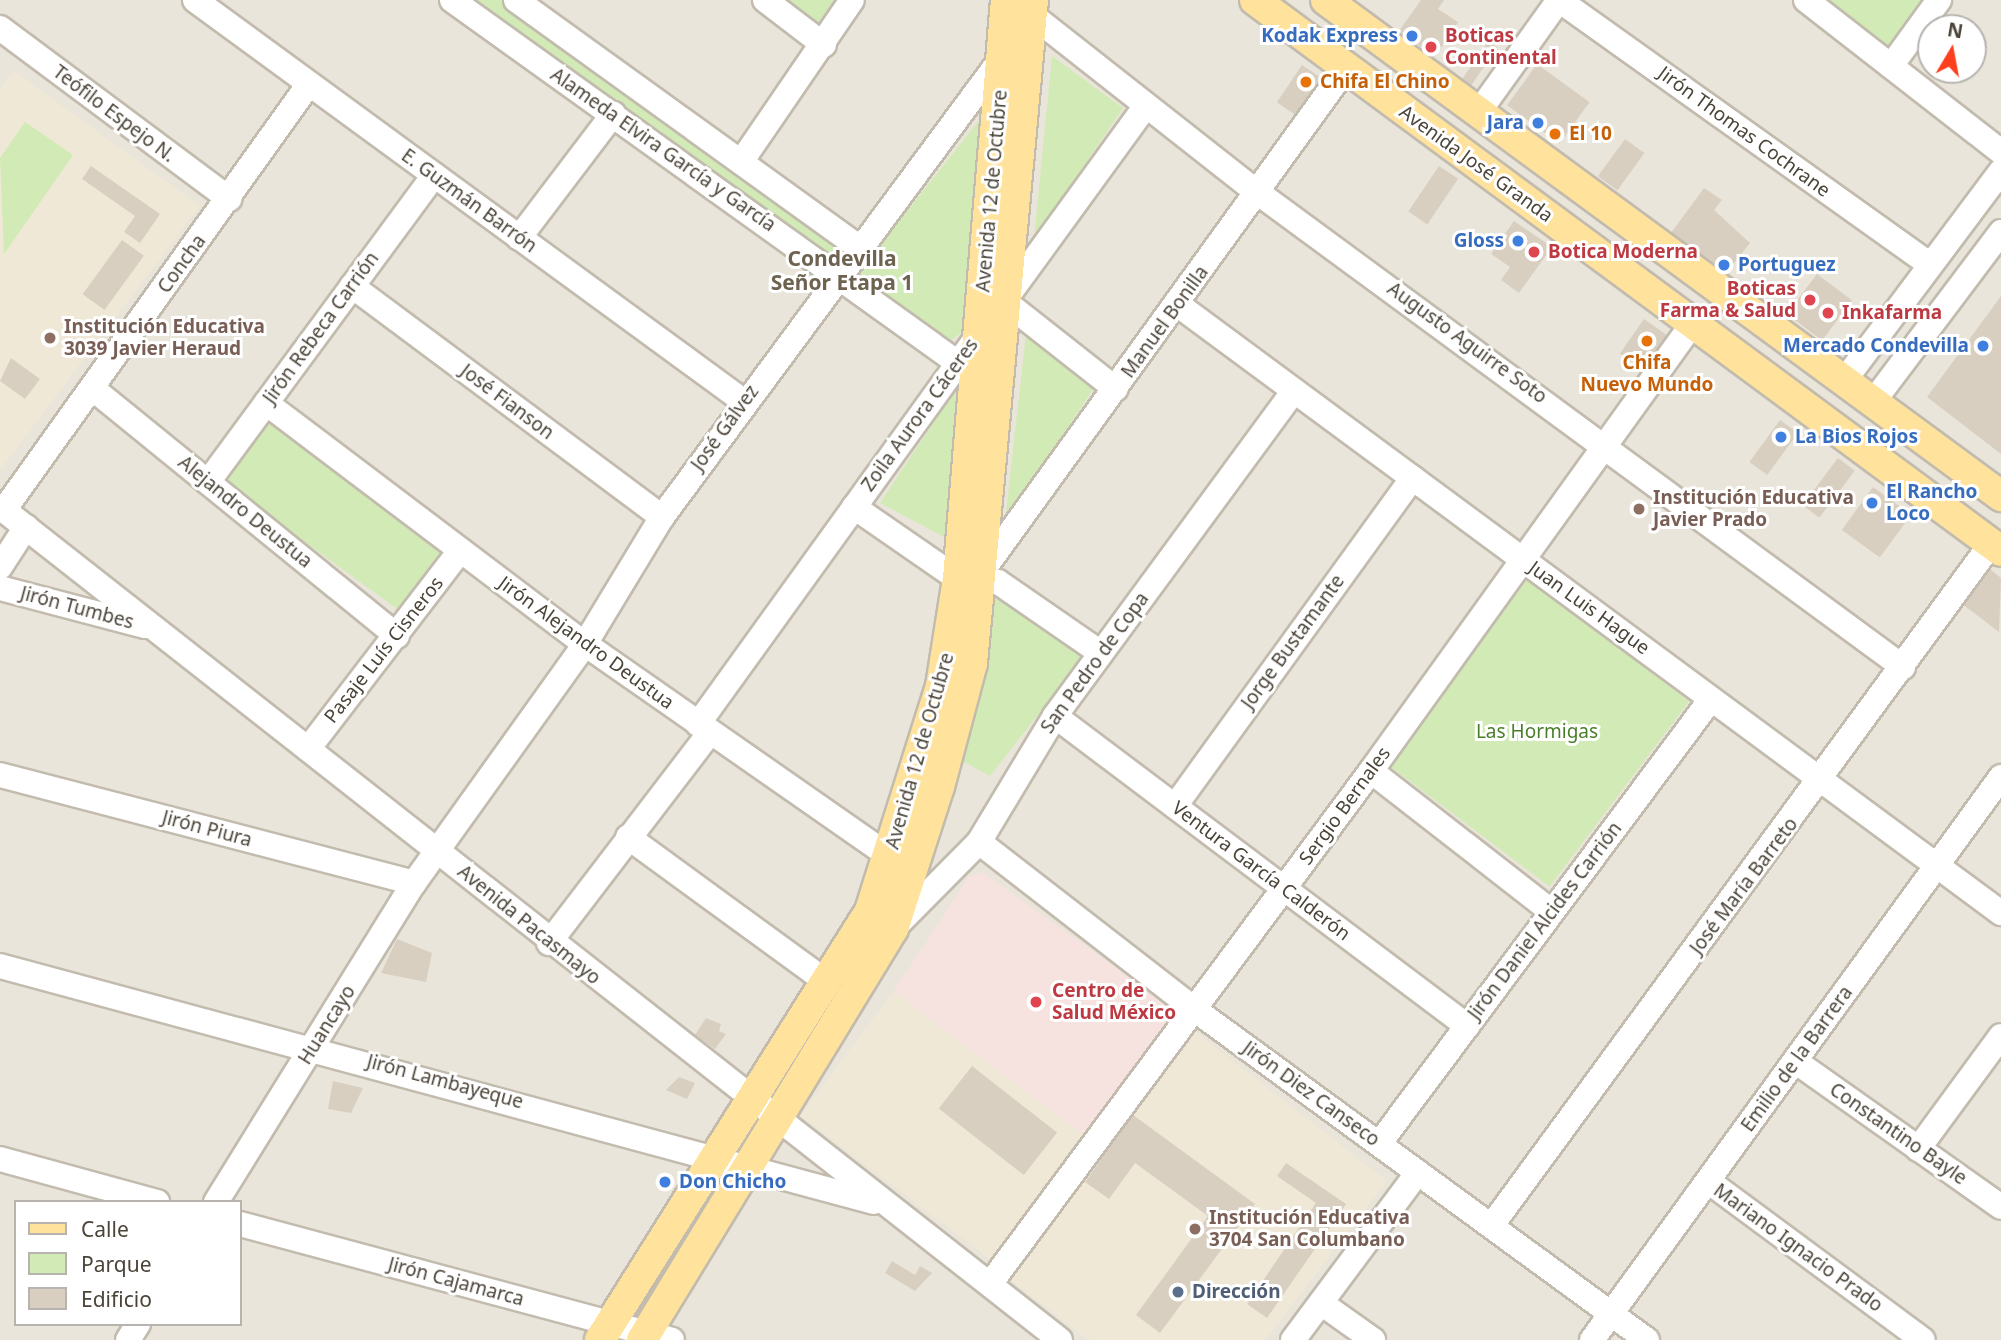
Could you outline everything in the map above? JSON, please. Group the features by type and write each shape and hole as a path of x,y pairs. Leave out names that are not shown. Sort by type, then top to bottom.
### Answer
{"main road":[{"name":"Avenida 12 de Octubre","path":"973,577 966,369 979,333 1005,54 1006,0"},
{"name":"Avenida José Granda","path":"1255,0 1996,547"},
{"path":"1326,0 2001,496"},
{"name":"Avenida 12 de Octubre","path":"653,1338 749,1166 893,929 902,864 941,686 973,577 1035,9"},
{"path":"1787,393 1812,391 1818,377 1814,360"},
{"path":"1870,453 1875,431 1900,422"},
{"name":"Avenida 12 de Octubre","path":"606,1332 714,1157 902,864"}],"street":[{"name":"E. Guzmán Barrón","path":"195,0 743,401"},
{"name":"Alameda Elvira García y García","path":"452,0 966,369"},
{"name":"Alameda Elvira García y García","path":"516,0 860,248"},
{"path":"765,0 824,45"},
{"path":"741,162 824,45 852,0"},
{"path":"1478,113 1559,0"},
{"name":"Jirón Thomas Cochrane","path":"1559,0 1929,264"},
{"path":"1806,0 2001,152"},
{"path":"1891,66 1939,0"},
{"name":"José Gálvez","path":"437,849 585,644 662,517 743,401 840,276 1005,54 1035,9"},
{"name":"Augusto Aguirre Soto","path":"1035,9 1145,107 1257,192 1606,444 1903,667"},
{"name":"Teófilo Espejo N.","path":"2,33 229,199"},
{"name":"Manuel Bonilla","path":"973,577 1116,389 1346,68"},
{"name":"Concha","path":"2,509 229,199 309,83"},
{"name":"Zoila Aurora Cáceres","path":"979,333 1145,107"},
{"path":"519,238 613,114"},
{"path":"1844,381 2001,170"},
{"name":"Jirón Rebeca Carrión","path":"208,482 434,175"},
{"path":"1873,402 2001,232"},
{"name":"José Fianson","path":"352,286 662,517"},
{"path":"1003,302 1116,389"},
{"name":"Juan Luis Hague","path":"1177,304 2001,913"},
{"name":"Sergio Bernales","path":"990,1284 1371,771 1693,323"},
{"name":"Zoila Aurora Cáceres","path":"549,943 704,729 853,507 966,369"},
{"name":"Alejandro Deustua","path":"92,388 397,636"},
{"name":"San Pedro de Copa","path":"893,929 979,842 1055,716 1294,391"},
{"name":"Jirón Alejandro Deustua","path":"266,403 585,644 902,864"},
{"name":"Jorge Bustamante","path":"1175,806 1412,478"},
{"path":"853,507 973,577 998,582 1101,653"},
{"name":"Avenida Pacasmayo","path":"2,509 437,849 549,943 751,1102 1060,1340"},
{"path":"0,567 26,527"},
{"name":"José María Barreto","path":"1492,1225 1822,781 1903,667 1996,547"},
{"name":"Pasaje Luís Cisneros","path":"308,749 460,551"},
{"name":"Jirón Tumbes","path":"0,588 154,628"},
{"name":"Jirón Daniel Alcides Carrión","path":"1379,1143 1711,699"},
{"name":"Ventura García Calderón","path":"1055,716 1467,1026"},
{"path":"1371,771 1552,912"},
{"name":"Jirón Piura","path":"0,775 414,883"},
{"name":"Emilio de la Barrera","path":"1592,1340 2001,777"},
{"path":"628,837 827,982"},
{"name":"Jirón Diez Canseco","path":"979,842 1194,1009 1647,1340"},
{"name":"Huancayo","path":"217,1200 437,849"},
{"name":"Jirón Lambayeque","path":"0,966 314,1047 888,1206"},
{"path":"1918,1149 2001,1036"},
{"name":"Constantino Bayle","path":"1795,1061 2001,1207"},
{"path":"0,1159 150,1200"},
{"path":"1296,1339 1418,1172"},
{"name":"Mariano Ignacio Prado","path":"1708,1181 1923,1340"},
{"name":"Jirón Cajamarca","path":"242,1225 606,1332 653,1338"},
{"path":"1321,1303 1373,1340"}],"shaded area":[{"path":"0,0 2001,0 2001,1340 0,1340"},
{"name":"Institución Educativa 3039 Javier Heraud","path":"14,71 200,206 0,470 0,89"},
{"name":"Centro de Salud México","path":"982,872 1179,1013 1087,1137 894,991 969,877"},
{"path":"894,991 1087,1137 993,1261 800,1116"},
{"name":"Institución Educativa 3704 San Columbano","path":"1188,1026 1387,1181 1265,1340 1089,1340 1005,1276"}],"green space":[{"path":"465,0 504,0 842,243 833,259"},
{"path":"783,0 846,0 821,28"},
{"path":"1827,0 1927,0 1890,47"},
{"path":"1052,56 1123,108 1034,239"},
{"path":"989,108 970,326 949,342 855,277"},
{"path":"25,122 73,155 4,254 0,158"},
{"path":"1027,325 1098,382 1005,522"},
{"path":"958,386 948,539 880,503"},
{"path":"266,411 448,543 399,610 217,478"},
{"name":"Las Hormigas","path":"1523,576 1689,701 1549,886 1383,761"},
{"path":"995,586 1088,651 990,776 955,757 987,669"},
{"path":"715,1175 728,1179 648,1306 641,1304 636,1300"}],"building":[{"path":"1421,0 1444,0 1438,9 1458,22 1435,57 1399,31"},
{"path":"1488,41 1497,47 1471,86 1462,80"},
{"path":"1537,64 1590,102 1560,143 1507,105"},
{"path":"1302,65 1321,78 1296,115 1277,102"},
{"path":"1625,139 1644,153 1617,190 1598,176"},
{"path":"91,166 160,214 140,243 124,232 135,216 82,179"},
{"path":"1439,166 1458,179 1427,224 1408,212"},
{"path":"1704,188 1722,200 1714,210 1750,243 1727,272 1671,233"},
{"path":"1514,221 1552,247 1519,293 1501,280 1510,267 1491,254"},
{"path":"122,240 144,256 104,310 83,294"},
{"path":"1817,274 1852,300 1822,340 1787,314"},
{"name":"Mercado Condevilla","path":"2001,296 2001,454 1927,397"},
{"path":"1644,319 1668,336 1644,370 1620,353"},
{"path":"11,358 40,379 25,399 0,381"},
{"path":"1780,420 1798,433 1767,475 1749,462"},
{"path":"1838,458 1855,471 1819,518 1802,505"},
{"path":"1873,487 1911,515 1880,558 1842,530"},
{"path":"1991,570 2001,578 1999,632 1957,600 1978,572"},
{"path":"397,939 432,953 426,982 381,973"},
{"path":"706,1018 721,1024 719,1031 726,1034 715,1049 695,1035"},
{"path":"972,1066 1057,1132 1024,1175 939,1109"},
{"path":"679,1077 695,1083 687,1099 666,1090"},
{"path":"333,1081 363,1088 351,1113 328,1109"},
{"path":"1133,1115 1255,1204 1160,1333 1136,1315 1208,1216 1135,1163 1109,1199 1085,1182"},
{"path":"1286,1163 1346,1204 1267,1318 1247,1304 1316,1203 1277,1176"},
{"path":"892,1261 915,1275 920,1266 932,1273 915,1291 885,1273"}],"place":[{"name":"Kodak Express","path":"1412,36"},
{"name":"Boticas Continental","path":"1431,47"},
{"name":"Chifa El Chino","path":"1306,82"},
{"name":"Jara","path":"1538,123"},
{"name":"El 10","path":"1555,134"},
{"name":"Gloss","path":"1518,241"},
{"name":"Botica Moderna","path":"1534,252"},
{"name":"Portuguez","path":"1724,265"},
{"name":"Boticas Farma & Salud","path":"1810,300"},
{"name":"Inkafarma","path":"1828,313"},
{"name":"Institución Educativa 3039 Javier Heraud","path":"50,338"},
{"name":"Chifa Nuevo Mundo","path":"1647,341"},
{"name":"Mercado Condevilla","path":"1983,346"},
{"name":"La Bios Rojos","path":"1781,437"},
{"name":"El Rancho Loco","path":"1872,503"},
{"name":"Institución Educativa Javier Prado","path":"1639,509"},
{"name":"Centro de Salud México","path":"1036,1002"},
{"name":"Don Chicho","path":"665,1182"},
{"name":"Institución Educativa 3704 San Columbano","path":"1195,1229"},
{"name":"Dirección","path":"1178,1292"}],"district":[{"name":"Condevilla Señor Etapa 1","path":"842,270"}]}
